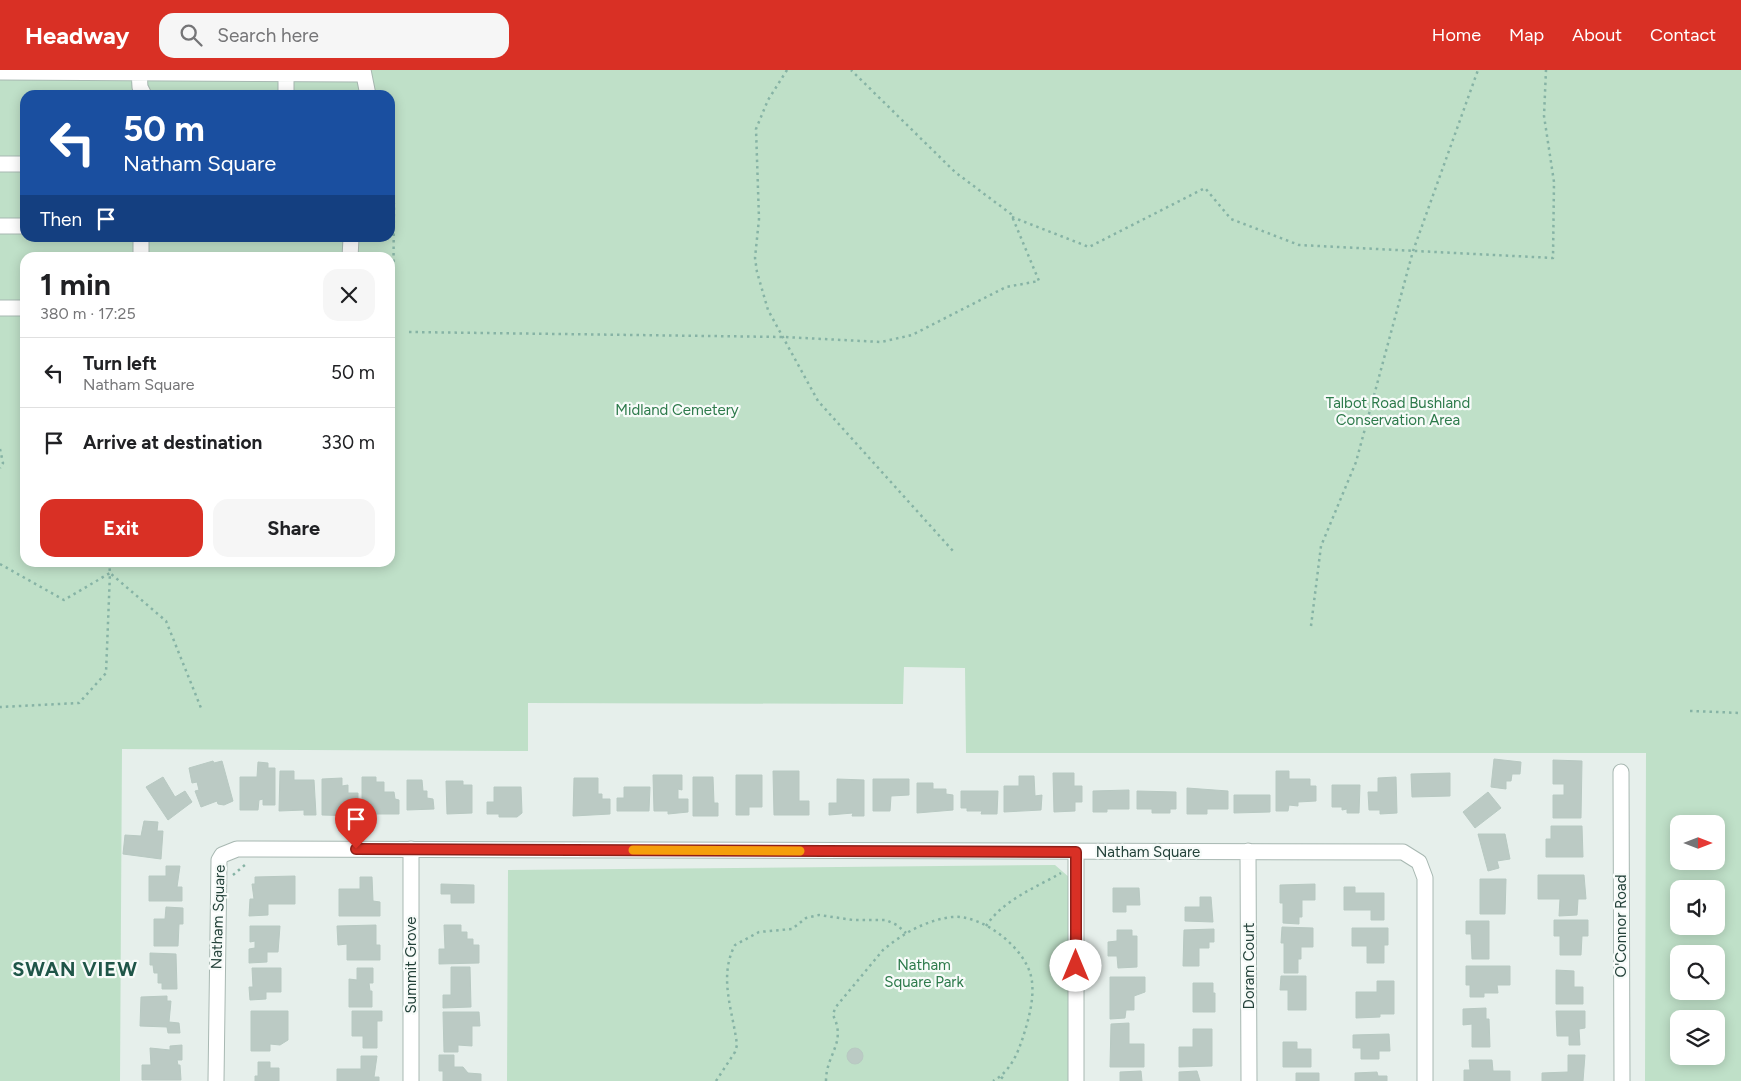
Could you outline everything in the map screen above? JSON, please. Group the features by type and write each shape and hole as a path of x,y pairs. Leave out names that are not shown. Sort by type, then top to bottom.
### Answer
{"street":[{"path":"0,72 139,84 286,72 363,72 367,90"},
{"path":"286,72 286,90"},
{"path":"0,164 20,164"},
{"path":"0,226 20,226"},
{"path":"0,308 20,308"},
{"name":"O'Connor Road","path":"1621,772 1622,1081"},
{"name":"Natham Square","path":"216,1081 216,902 218,860 222,854 237,849 1403,852 1419,862 1425,878 1425,1081"},
{"name":"Summit Grove","path":"410,849 411,1081"},
{"name":"Doram Court","path":"1248,851 1249,1081"},
{"path":"1076,852 1076,1081"}],"path":[{"path":"787,70 768,100 756,129 759,218 755,258 756,272 768,310 818,402 953,551"},
{"path":"851,70 955,172 1012,217 1089,247 1205,188 1231,219 1299,245 1554,258 1554,182 1544,116 1546,70"},
{"path":"1311,626 1321,546 1356,462 1413,252 1478,70"},
{"path":"409,332 784,337 881,342 912,335 1006,287 1039,281 1012,217"},
{"path":"0,449 3,463 0,468"},
{"path":"0,564 64,600 110,573"},
{"path":"0,707 78,703 106,673 109,567"},
{"path":"110,573 166,621 201,708"},
{"path":"1690,711 1741,713"},
{"path":"230,881 236,871 250,861"},
{"path":"986,926 992,916 1013,901 1064,872 1061,866"},
{"path":"716,1081 735,1052 737,1045 727,994 728,965 735,945 759,932 792,929 806,918 819,915 853,920 886,920 897,924 906,933"},
{"path":"826,1081 839,1036 833,1015 835,1008 883,950 906,933 954,917 965,918 986,926 1013,945 1028,966 1033,983 1030,1010 1014,1061 1001,1077 993,1081"},
{"path":"1001,1077 1006,1081"}],"green space":[{"path":"0,70 1741,70 1741,1081 1645,1081 1646,753 966,753 965,668 904,667 903,704 528,703 528,751 122,749 120,1081 0,1081"},
{"name":"Natham Square Park","path":"1055,865 1070,878 1071,1072 1068,1081 507,1081 508,870"}],"building":[{"path":"1494,759 1521,762 1520,774 1512,774 1511,781 1506,781 1506,789 1491,787"},
{"path":"1553,760 1582,761 1581,818 1553,818 1553,795 1564,795 1564,784 1553,784"},
{"path":"213,761 214,763 222,761 233,801 224,805 218,804 217,801 201,807 195,791 199,790 197,782 192,783 189,768"},
{"path":"258,762 268,763 268,768 275,768 275,805 263,805 263,799 259,800 258,810 240,810 240,777 257,777"},
{"path":"280,771 294,771 294,780 314,780 316,815 304,815 304,810 279,811"},
{"path":"773,771 799,771 799,801 809,801 809,815 774,815"},
{"path":"1276,771 1289,771 1289,779 1310,779 1310,786 1316,786 1316,801 1298,802 1298,806 1289,805 1288,811 1276,811"},
{"path":"1053,773 1074,773 1074,786 1082,786 1082,802 1075,802 1075,811 1054,812"},
{"path":"1450,773 1450,796 1412,797 1411,774"},
{"path":"653,775 682,775 682,790 678,789 678,799 688,799 688,812 668,814 668,811 654,811"},
{"path":"736,775 762,775 762,807 749,807 749,815 736,815"},
{"path":"1019,776 1034,776 1035,796 1042,795 1041,810 1004,812 1004,786 1019,786"},
{"path":"163,777 175,797 185,791 192,802 168,820 146,787"},
{"path":"362,777 376,777 376,782 384,782 384,792 394,792 395,799 399,800 399,814 362,814"},
{"path":"693,777 713,777 714,803 718,803 718,816 693,816"},
{"path":"1396,777 1397,813 1380,814 1380,810 1369,810 1368,792 1378,792 1378,778"},
{"path":"342,778 342,786 348,785 348,793 358,793 358,816 322,815 322,779"},
{"path":"574,778 598,778 598,794 602,794 602,799 610,799 610,814 573,816"},
{"path":"837,779 864,780 864,816 852,816 853,813 829,815 829,803 837,803"},
{"path":"873,779 909,779 909,795 891,796 890,811 873,811"},
{"path":"407,780 422,780 423,791 427,791 427,798 433,799 434,809 407,810"},
{"path":"446,781 463,781 463,785 472,785 472,813 447,814"},
{"path":"917,783 933,783 933,789 946,789 946,794 953,795 953,810 917,813"},
{"path":"1332,785 1360,785 1359,813 1347,813 1347,809 1342,810 1342,807 1332,807"},
{"path":"494,787 521,787 522,813 517,817 499,817 499,814 487,814 487,802 494,802"},
{"path":"624,787 650,787 649,811 617,811 617,798 624,798"},
{"path":"1187,788 1228,791 1228,809 1207,809 1207,814 1187,814"},
{"path":"1129,790 1129,809 1107,809 1107,812 1093,812 1093,791"},
{"path":"961,791 998,791 997,814 981,814 982,811 967,811 967,808 961,808"},
{"path":"1137,791 1176,792 1176,809 1170,809 1170,813 1152,813 1152,809 1137,809"},
{"path":"1488,792 1501,808 1475,828 1463,812"},
{"path":"1234,795 1270,795 1270,812 1234,813"},
{"path":"144,821 158,822 157,831 163,831 161,859 123,854 125,835 141,836"},
{"path":"1551,826 1582,826 1583,857 1546,857 1546,839 1551,839"},
{"path":"1478,834 1505,834 1510,859 1497,861 1499,868 1488,871"},
{"path":"166,866 180,866 177,887 182,887 182,901 149,901 149,876 166,876"},
{"path":"1538,875 1584,875 1586,899 1578,899 1577,915 1559,916 1560,899 1538,899"},
{"path":"295,876 295,904 268,904 268,915 249,916 250,899 254,899 252,884 255,884 255,877"},
{"path":"360,877 372,877 373,901 380,902 380,916 339,916 339,889 360,889"},
{"path":"1480,879 1506,879 1505,914 1480,914"},
{"path":"441,884 474,885 474,903 451,903 451,894 441,894"},
{"path":"1315,884 1315,900 1302,900 1302,917 1299,917 1299,924 1283,923 1283,903 1280,903 1280,885"},
{"path":"1344,887 1355,887 1355,893 1384,893 1384,920 1371,920 1371,910 1344,910"},
{"path":"1113,888 1139,888 1140,905 1126,905 1126,912 1113,912"},
{"path":"1200,897 1211,897 1213,922 1185,921 1185,907 1200,907"},
{"path":"166,907 183,908 183,924 179,924 178,946 154,946 154,919 165,919"},
{"path":"1554,920 1588,920 1588,936 1582,936 1581,955 1560,955 1560,936 1554,936"},
{"path":"1466,921 1489,921 1489,959 1472,959 1471,934 1466,934"},
{"path":"376,925 376,945 380,945 380,960 347,960 347,944 338,945 337,926"},
{"path":"444,925 461,925 461,932 467,932 467,939 473,939 473,945 479,945 479,963 439,964 439,949 445,949"},
{"path":"250,926 280,926 278,952 267,952 267,962 249,963 249,949 255,948 255,941 250,942"},
{"path":"1282,927 1313,928 1313,947 1301,947 1301,959 1298,959 1298,973 1284,973 1284,943 1281,943"},
{"path":"1352,928 1388,928 1388,945 1384,945 1384,963 1367,963 1367,946 1352,946"},
{"path":"1214,929 1214,942 1209,942 1209,948 1199,948 1199,966 1183,966 1184,930"},
{"path":"1117,930 1132,930 1132,936 1137,936 1137,967 1118,968 1117,956 1108,956 1108,942 1117,941"},
{"path":"150,953 176,954 177,989 162,989 162,983 158,983 158,973 154,973 153,965 150,965"},
{"path":"1466,966 1510,966 1510,985 1497,985 1498,993 1484,993 1484,997 1470,997 1470,985 1466,985"},
{"path":"451,967 470,967 471,1007 443,1008 443,995 451,995"},
{"path":"252,968 281,968 281,992 266,992 266,999 250,1000 249,987 253,987"},
{"path":"357,968 373,968 373,983 369,983 370,991 372,991 372,1007 349,1007 349,979 357,980"},
{"path":"1556,970 1574,971 1574,987 1583,987 1583,1004 1556,1004"},
{"path":"1281,976 1306,976 1306,1010 1288,1010 1288,990 1280,990"},
{"path":"1110,977 1145,977 1145,992 1134,996 1134,1010 1126,1010 1125,1018 1110,1019"},
{"path":"1377,981 1394,981 1394,1014 1380,1014 1380,1017 1356,1018 1356,992 1377,992"},
{"path":"1193,983 1213,983 1215,1012 1193,1012"},
{"path":"167,996 167,1001 171,1001 169,1022 179,1023 180,1033 168,1033 167,1027 140,1026 141,997"},
{"path":"1486,1008 1486,1019 1489,1019 1490,1047 1472,1047 1472,1024 1463,1025 1463,1009"},
{"path":"251,1011 288,1011 288,1040 280,1045 270,1044 270,1051 251,1051"},
{"path":"352,1011 382,1011 382,1021 377,1021 377,1048 363,1048 363,1036 352,1036"},
{"path":"1556,1011 1585,1011 1585,1028 1579,1029 1580,1045 1569,1045 1569,1036 1557,1036"},
{"path":"443,1012 479,1012 480,1026 472,1026 472,1046 458,1045 458,1052 444,1052"},
{"path":"1129,1023 1129,1044 1144,1044 1144,1067 1110,1067 1111,1024"},
{"path":"1193,1029 1212,1029 1212,1066 1179,1067 1179,1047 1193,1047"},
{"path":"1389,1034 1390,1051 1379,1051 1379,1059 1361,1059 1361,1048 1353,1048 1353,1035"},
{"path":"1283,1042 1297,1042 1297,1049 1311,1049 1311,1067 1283,1067"},
{"path":"182,1045 182,1060 177,1060 178,1065 180,1065 181,1080 142,1080 142,1065 151,1065 150,1048 170,1050 170,1046"},
{"path":"855,1048 861,1050 863,1056 861,1062 855,1064 849,1062 847,1056 849,1050"},
{"path":"439,1055 454,1055 454,1067 463,1067 468,1073 481,1074 481,1081 443,1081 443,1071 439,1071"},
{"path":"1568,1055 1585,1055 1583,1081 1542,1081 1542,1073 1568,1072"},
{"path":"361,1056 377,1056 374,1077 379,1077 379,1081 337,1081 337,1069 361,1069"},
{"path":"1469,1060 1492,1060 1493,1071 1510,1071 1510,1081 1464,1081 1464,1070 1470,1070"},
{"path":"258,1062 270,1062 270,1068 279,1068 279,1081 255,1081 255,1076 258,1076"},
{"path":"1141,1071 1142,1081 1120,1081 1120,1072"},
{"path":"1197,1071 1200,1081 1179,1081 1179,1072"},
{"path":"1377,1072 1378,1076 1387,1076 1387,1081 1355,1081 1355,1073"},
{"path":"1296,1073 1319,1073 1319,1081 1296,1081"}],"slow traffic":[{"path":"633,850 800,851"}],"district":[{"name":"SWAN VIEW","path":"75,969"}],"route":[{"path":"356,849 1076,852 1076,966"}],"park label":[{"name":"Midland Cemetery","path":"677,410"},
{"name":"Talbot Road Bushland Conservation Area","path":"1398,412"}]}
